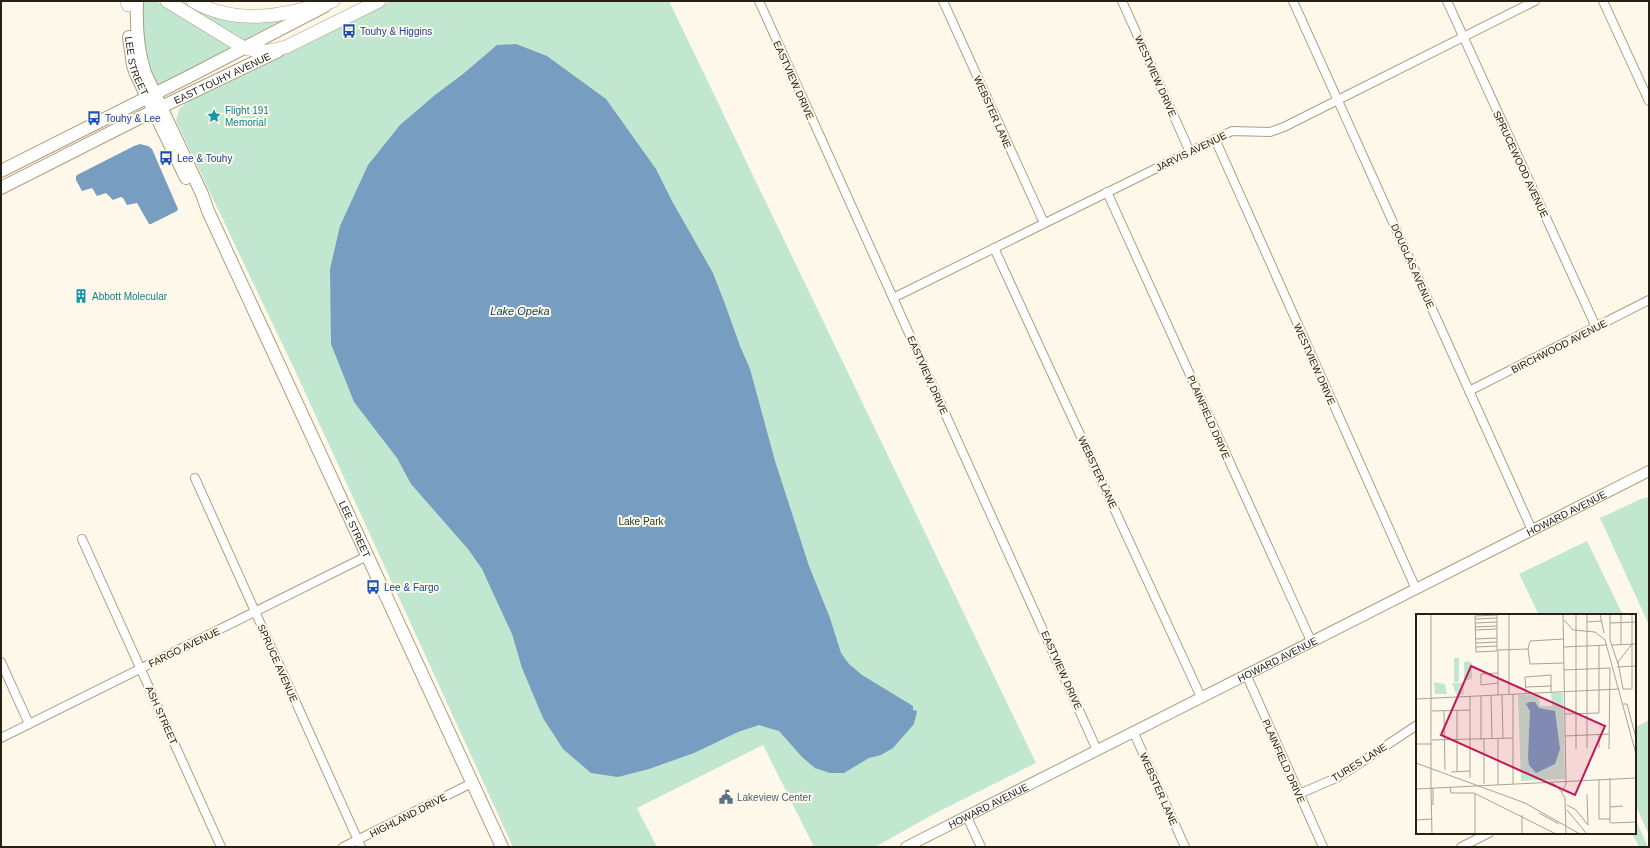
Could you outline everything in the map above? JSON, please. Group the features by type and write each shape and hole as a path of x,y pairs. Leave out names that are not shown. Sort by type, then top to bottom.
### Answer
{"main road":[{"path":"167,1 244,48 258,51 269,51 286,47"},
{"path":"193,1 219,12 257,17 288,13 334,1"},
{"name":"EAST TOUHY AVENUE","path":"1,171 151,96 334,1"},
{"name":"EAST TOUHY AVENUE","path":"1,188 157,109 379,1"},
{"name":"LEE STREET","path":"130,2 129,45 136,74 151,96 189,185 208,211 502,847"},
{"name":"LEE STREET","path":"130,2 139,50 151,96"},
{"path":"129,107 137,89 136,74"}],"street":[{"name":"EASTVIEW DRIVE","path":"758,1 1097,750"},
{"name":"WEBSTER LANE","path":"943,1 1044,223"},
{"name":"WESTVIEW DRIVE","path":"1122,1 1190,152"},
{"name":"DOUGLAS AVENUE","path":"1293,1 1532,530"},
{"name":"SPRUCEWOOD AVENUE","path":"1447,1 1462,37 1596,327"},
{"name":"JARVIS AVENUE","path":"893,298 1232,131 1270,132 1338,100 1535,1"},
{"path":"1603,1 1649,101"},
{"name":"WESTVIEW DRIVE","path":"1215,139 1416,589"},
{"name":"PLAINFIELD DRIVE","path":"1107,192 1311,641"},
{"name":"WEBSTER LANE","path":"994,248 1201,697"},
{"name":"BIRCHWOOD AVENUE","path":"1469,391 1649,300"},
{"name":"HOWARD AVENUE","path":"906,847 1649,471"},
{"name":"SPRUCE AVENUE","path":"195,478 359,843"},
{"name":"ASH STREET","path":"82,539 221,847"},
{"name":"FARGO AVENUE","path":"1,738 367,556"},
{"path":"1,662 28,724"},
{"name":"PLAINFIELD DRIVE","path":"1246,674 1323,847"},
{"name":"TURES LANE","path":"1300,794 1336,778 1416,726"},
{"name":"WEBSTER LANE","path":"1133,731 1185,847"},
{"name":"HIGHLAND DRIVE","path":"343,847 359,843 472,783"},
{"path":"967,817 981,847"},
{"path":"1461,847 1486,834"}],"green space":[{"path":"142,1 156,1 233,48 157,88 140,36"},
{"path":"174,1 183,1 192,7 294,18 248,44"},
{"name":"Lake Park","path":"391,1 669,1 1036,763 934,814 875,847 814,847 763,745 637,808 657,847 513,847 297,375 176,121 179,109 191,99"},
{"path":"1649,497 1649,625 1600,518 1641,499"},
{"path":"1587,541 1623,614 1539,614 1519,574"},
{"path":"1649,720 1649,835 1636,806 1636,726"},
{"path":"1636,820 1648,847 1639,847 1632,834 1636,834"}],"water":[{"name":"Lake Opeka","path":"516,44 547,56 606,99 656,169 672,201 713,273 750,369 775,461 809,566 830,618 841,653 849,664 862,675 913,706 913,710 917,711 914,724 893,748 881,755 869,758 844,773 830,773 815,768 802,757 779,731 759,725 738,732 694,753 649,769 618,777 591,773 563,749 543,718 522,668 512,634 482,569 468,549 411,484 397,458 354,402 331,344 330,269 340,226 368,165 400,125 497,45"},
{"path":"140,144 148,146 152,149 178,209 177,211 151,224 149,224 137,203 127,205 123,198 121,197 113,200 106,193 97,196 92,188 82,191 76,180 76,176 79,174"}],"place":[{"name":"Touhy & Higgins","path":"349,31"},
{"name":"Flight 191 Memorial","path":"214,116"},
{"name":"Touhy & Lee","path":"94,118"},
{"name":"Lee & Touhy","path":"166,158"},
{"name":"Abbott Molecular","path":"81,296"},
{"name":"Lee & Fargo","path":"373,587"},
{"name":"Lakeview Center","path":"726,797"}]}
